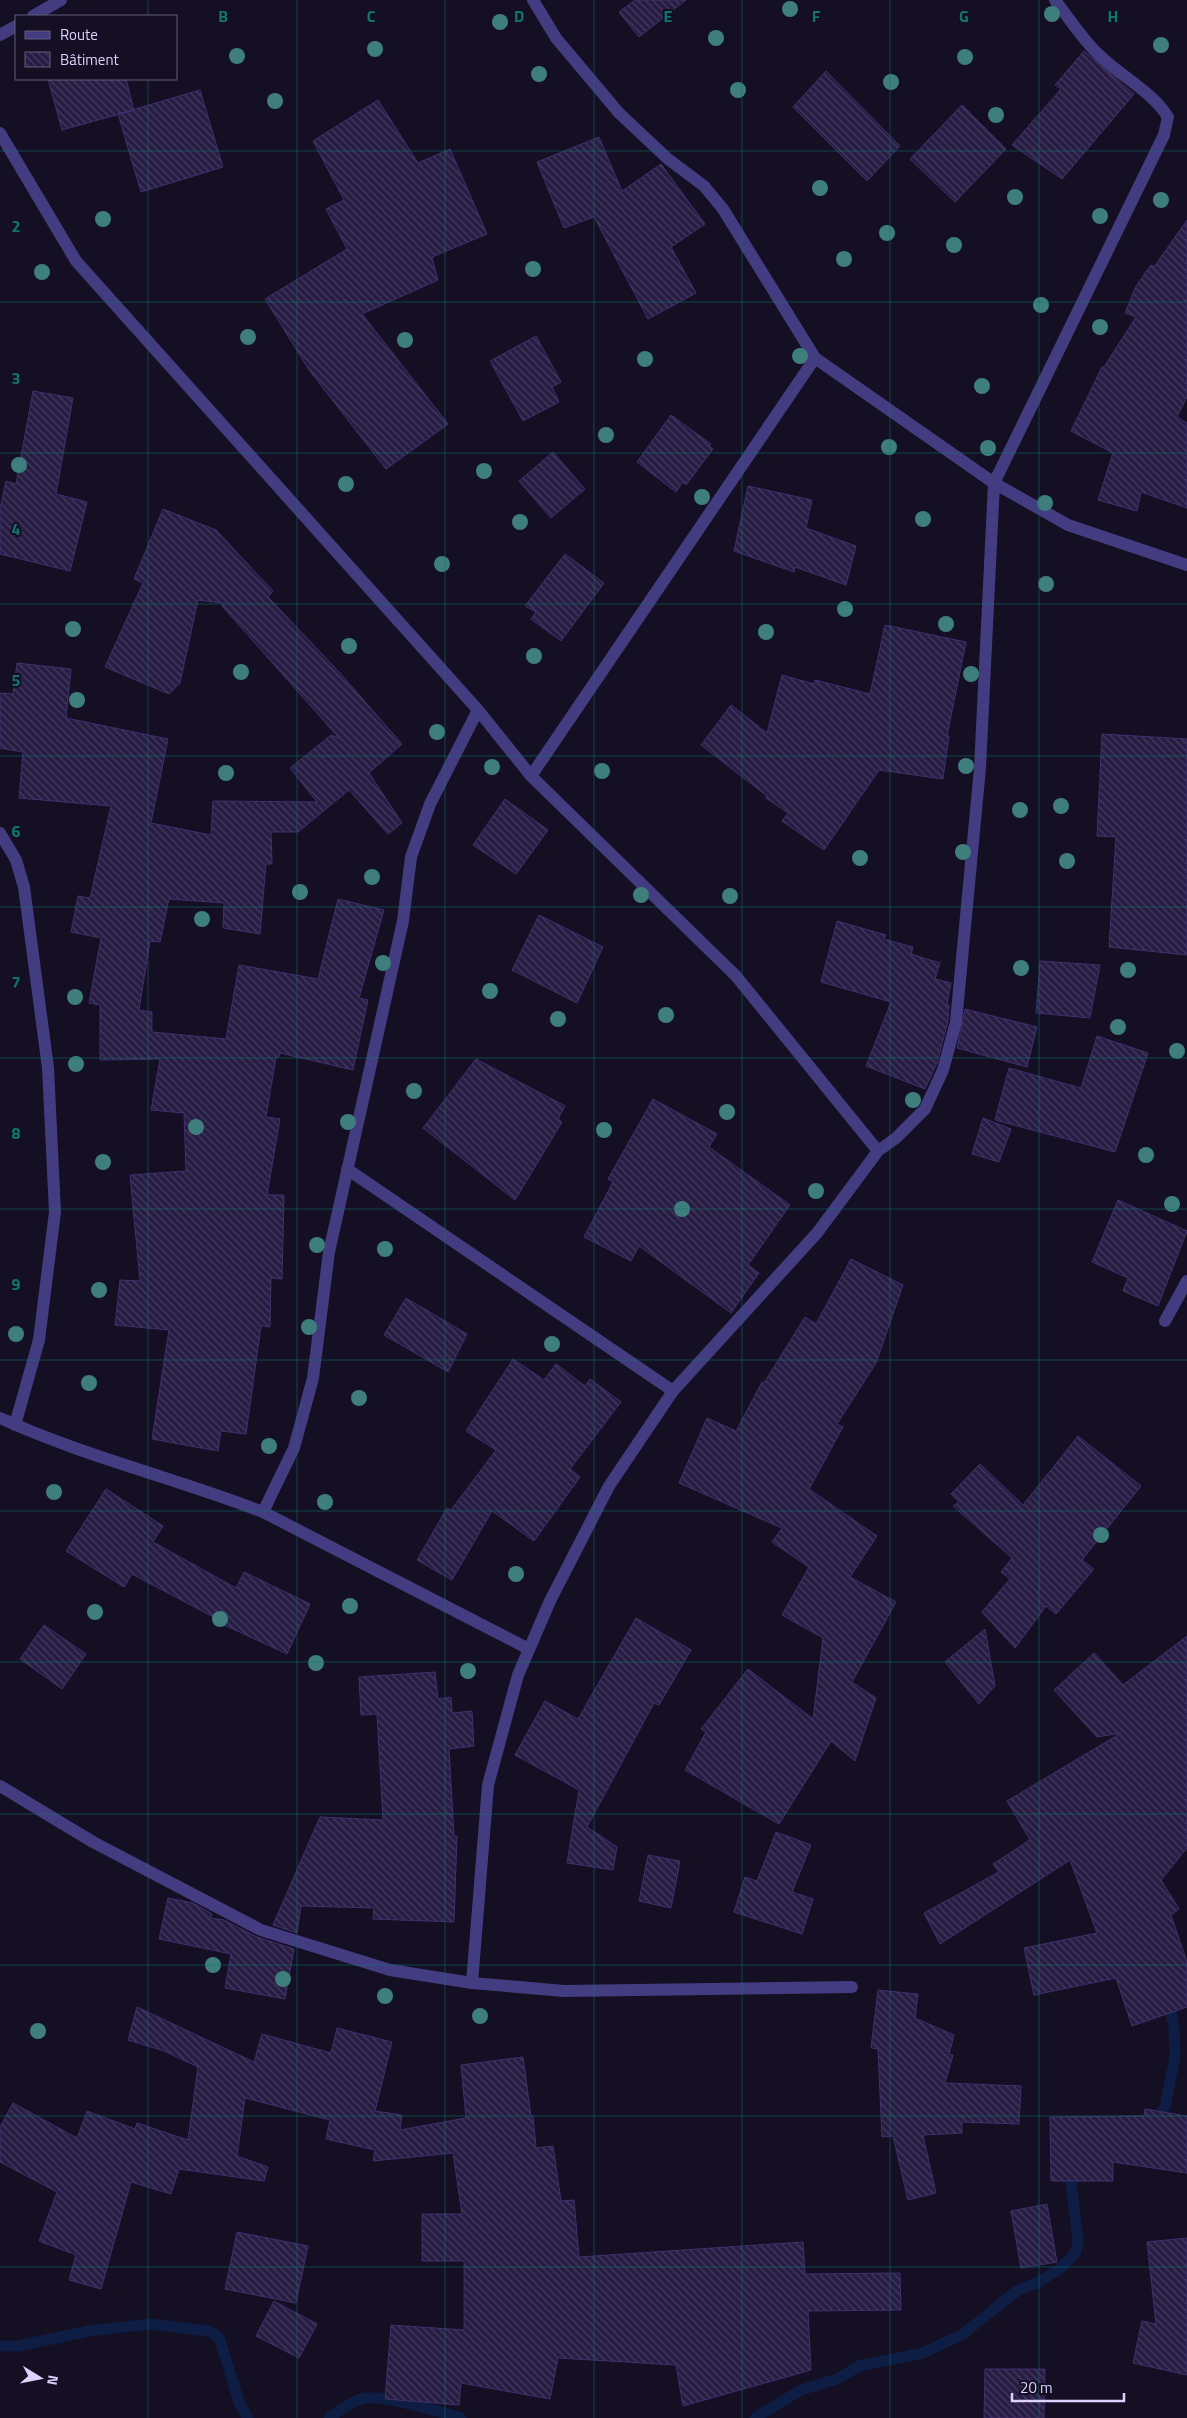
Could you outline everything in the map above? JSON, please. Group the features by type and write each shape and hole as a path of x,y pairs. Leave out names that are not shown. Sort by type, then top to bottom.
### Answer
{"street":[{"path":"35,15 61,0"},
{"path":"533,0 556,38 619,113 668,159 704,186 723,209 815,358 994,482 1068,525 1187,565"},
{"path":"472,1983 488,1785 518,1675 550,1601 609,1486 673,1391 817,1233 878,1152 896,1138 925,1109 943,1070 956,1022 980,768 994,482 1164,135 1168,116 1159,102 1145,94 1096,52 1055,0"},
{"path":"0,35 15,27"},
{"path":"0,133 76,261 478,710 531,776 736,976 878,1152"},
{"path":"531,776 815,358"},
{"path":"263,1512 294,1448 313,1378 329,1252 403,921 411,857 430,804 478,710"},
{"path":"0,833 16,860 24,887 48,1068 55,1212 39,1340 15,1425"},
{"path":"347,1169 673,1391"},
{"path":"1165,1321 1187,1282"},
{"path":"0,1418 60,1444 209,1491 263,1512 529,1649"},
{"path":"0,1786 92,1842 261,1930 390,1970 472,1983 564,1991 852,1987"}],"building":[{"path":"635,0 686,0 639,37 619,12"},
{"path":"1084,51 1134,94 1062,179 1012,145 1061,89 1055,85"},
{"path":"826,71 900,146 867,181 793,107"},
{"path":"48,80 126,80 134,110 62,130"},
{"path":"200,90 223,167 141,192 118,114"},
{"path":"378,100 418,163 450,149 487,234 432,257 438,280 362,314 448,424 386,469 309,370 265,299 347,249 326,209 344,200 313,141"},
{"path":"962,105 1006,149 955,202 910,159"},
{"path":"599,137 622,191 661,164 705,224 671,247 696,293 648,319 594,217 564,228 537,162"},
{"path":"1187,220 1187,397 1177,417 1187,423 1187,508 1141,492 1137,511 1098,500 1113,453 1071,431 1102,367 1104,367 1136,317 1125,313 1136,286 1151,265 1154,267"},
{"path":"536,336 561,382 552,387 559,402 523,421 490,361"},
{"path":"33,391 73,398 56,494 87,502 70,571 0,554 0,509 6,481 16,484"},
{"path":"671,415 711,444 709,446 713,449 686,485 683,482 676,492 637,462"},
{"path":"553,452 585,489 551,518 519,481"},
{"path":"748,486 812,500 806,528 856,546 846,585 795,567 794,572 734,551"},
{"path":"163,509 216,530 273,591 268,597 340,673 402,744 369,773 402,823 388,834 349,790 298,832 271,832 272,864 266,864 260,934 223,928 224,903 169,899 160,942 150,941 139,1010 152,1012 152,1032 226,1039 239,965 318,979 338,899 384,910 359,998 368,1000 353,1070 280,1053 279,1057 276,1057 266,1117 280,1119 267,1195 284,1195 282,1279 271,1278 270,1327 261,1326 246,1434 221,1431 218,1451 152,1439 169,1330 115,1325 120,1280 140,1281 130,1175 186,1171 184,1113 151,1110 160,1059 100,1060 100,1005 89,1003 101,938 71,932 78,896 90,898 111,806 19,798 23,752 0,748 0,693 13,694 17,663 71,669 66,718 168,739 151,823 211,835 213,801 317,802 290,768 331,735 339,738 222,606 222,603 198,600 180,683 169,694 105,667 143,583 134,579"},
{"path":"565,554 604,583 561,641 531,619 536,612 525,606"},
{"path":"885,625 966,642 947,736 949,736 943,779 879,770 824,850 782,821 788,813 766,798 767,796 701,745 731,705 767,733 782,675 814,684 815,680 870,694"},
{"path":"1102,734 1187,739 1187,955 1109,947 1116,837 1097,836"},
{"path":"505,799 548,830 516,874 473,845"},
{"path":"539,915 603,947 577,1003 512,970"},
{"path":"837,921 886,935 884,939 913,947 911,954 940,963 935,979 951,983 947,1004 949,1005 948,1021 937,1063 925,1089 866,1066 891,1002 821,982"},
{"path":"1040,961 1100,965 1090,1018 1036,1013"},
{"path":"965,1009 1037,1027 1027,1067 957,1048"},
{"path":"1097,1036 1148,1053 1115,1152 995,1120 1009,1068 1081,1088"},
{"path":"476,1059 565,1106 558,1119 562,1122 515,1200 423,1128"},
{"path":"653,1099 717,1134 709,1147 790,1205 748,1265 759,1273 731,1313 639,1246 631,1261 584,1237 613,1182 608,1179"},
{"path":"983,1118 1011,1129 999,1162 972,1154"},
{"path":"1118,1200 1187,1231 1158,1306 1123,1291 1128,1278 1092,1262"},
{"path":"851,1259 903,1285 876,1363 837,1424 843,1427 809,1489 877,1536 850,1577 896,1602 852,1682 876,1698 855,1761 831,1741 779,1824 685,1770 706,1732 701,1729 748,1669 813,1719 823,1638 782,1615 809,1567 772,1542 782,1528 679,1483 707,1418 736,1431 762,1382 764,1383 805,1317 816,1324"},
{"path":"406,1298 467,1334 448,1372 384,1335"},
{"path":"513,1359 544,1380 556,1364 585,1386 590,1379 621,1402 570,1469 580,1477 534,1541 492,1511 452,1580 417,1560 447,1508 451,1510 496,1450 466,1431"},
{"path":"1078,1436 1141,1486 1082,1560 1094,1569 1056,1614 1046,1606 1015,1648 982,1612 1010,1579 1001,1572 1012,1558 953,1506 959,1502 951,1494 980,1464 1023,1505"},
{"path":"106,1489 163,1526 153,1542 236,1588 244,1572 310,1604 287,1654 220,1623 221,1621 132,1574 124,1587 66,1551"},
{"path":"636,1618 691,1650 659,1705 654,1703 587,1827 617,1847 613,1870 567,1863 579,1790 515,1755 545,1701 578,1719"},
{"path":"44,1625 86,1654 62,1689 20,1659"},
{"path":"985,1629 995,1686 979,1704 945,1662"},
{"path":"1187,1636 1187,1848 1161,1880 1179,1909 1171,1915 1187,1962 1187,2007 1132,2026 1116,1978 1034,1995 1024,1948 1097,1933 1070,1860 940,1944 924,1913 999,1872 993,1864 1030,1840 1007,1801 1121,1733 1097,1737 1054,1690 1094,1653 1123,1685"},
{"path":"435,1672 438,1699 451,1697 452,1713 472,1711 474,1746 449,1749 454,1836 457,1836 454,1922 373,1919 374,1908 301,1906 297,1933 273,1925 320,1817 383,1820 377,1714 361,1715 359,1677"},
{"path":"776,1832 811,1845 792,1892 813,1899 802,1934 734,1912 745,1877 757,1881"},
{"path":"648,1855 680,1861 671,1908 639,1901"},
{"path":"168,1898 193,1903 212,1914 211,1918 224,1920 257,1937 294,1949 285,1999 225,1988 231,1954 159,1939"},
{"path":"878,1990 918,1994 915,2018 954,2035 949,2054 953,2055 945,2083 1021,2086 1019,2124 962,2122 962,2133 923,2135 936,2193 908,2200 893,2136 882,2137 878,2049 871,2048"},
{"path":"137,2007 254,2062 262,2034 331,2053 337,2028 392,2042 375,2111 402,2115 400,2130 466,2118 461,2065 523,2057 531,2116 533,2116 536,2148 553,2146 561,2201 574,2200 579,2257 803,2242 805,2274 900,2273 901,2310 808,2311 811,2370 683,2406 676,2365 558,2358 550,2399 461,2383 459,2405 385,2399 391,2325 464,2330 464,2261 422,2261 422,2214 462,2214 453,2153 373,2161 375,2150 326,2139 330,2120 245,2098 237,2156 268,2167 264,2181 179,2169 171,2194 131,2182 101,2289 69,2280 76,2255 39,2241 57,2192 0,2162 0,2127 13,2103 77,2138 87,2111 135,2129 137,2123 188,2140 198,2067 164,2051 128,2040"},
{"path":"1145,2109 1187,2116 1187,2173 1113,2162 1113,2181 1051,2181 1050,2117 1144,2116"},
{"path":"1047,2204 1057,2262 1021,2268 1011,2211"},
{"path":"237,2232 308,2246 296,2303 225,2289"},
{"path":"1187,2238 1187,2375 1133,2363 1142,2321 1156,2324 1147,2242"},
{"path":"274,2301 317,2324 299,2358 256,2336"},
{"path":"985,2369 1045,2369 1044,2418 984,2418"}],"waterway":[{"path":"1154,2125 1165,2107 1175,2057 1174,2028 1171,2011 1173,1998"},
{"path":"755,2418 801,2390 837,2379 859,2366 923,2353 963,2334 1018,2290 1037,2283 1058,2270 1076,2251 1078,2241 1069,2165"},
{"path":"0,2346 18,2346 89,2331 150,2324 208,2331 216,2335 220,2340 240,2405 248,2418"},
{"path":"329,2418 356,2401 366,2398 386,2399 461,2418"}]}
